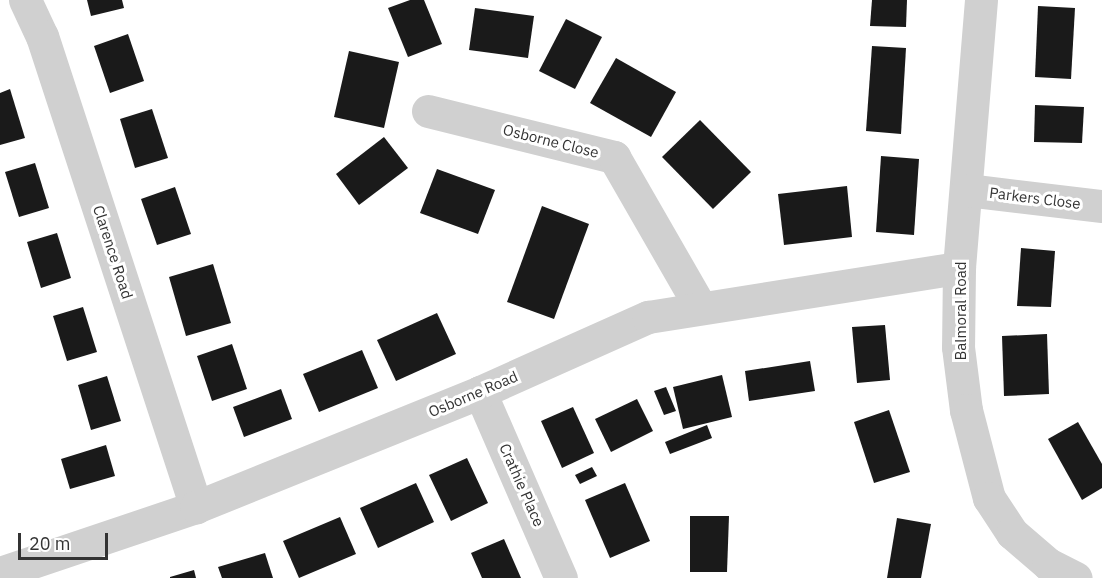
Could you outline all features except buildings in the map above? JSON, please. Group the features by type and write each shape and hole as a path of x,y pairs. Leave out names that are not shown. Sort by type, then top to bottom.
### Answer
{"street":[{"name":"Clarence Road","path":"25,0 42,36 196,507"},
{"name":"Balmoral Road","path":"981,0 959,268 958,347 966,410 989,498 1012,532 1054,573"},
{"name":"Osborne Close","path":"428,111 614,157 699,305"},
{"name":"Parkers Close","path":"967,190 1102,206"},
{"name":"Osborne Road","path":"0,573 196,507 480,392 648,317 699,305 959,268"},
{"name":"Crathie Place","path":"480,392 561,578"}]}
